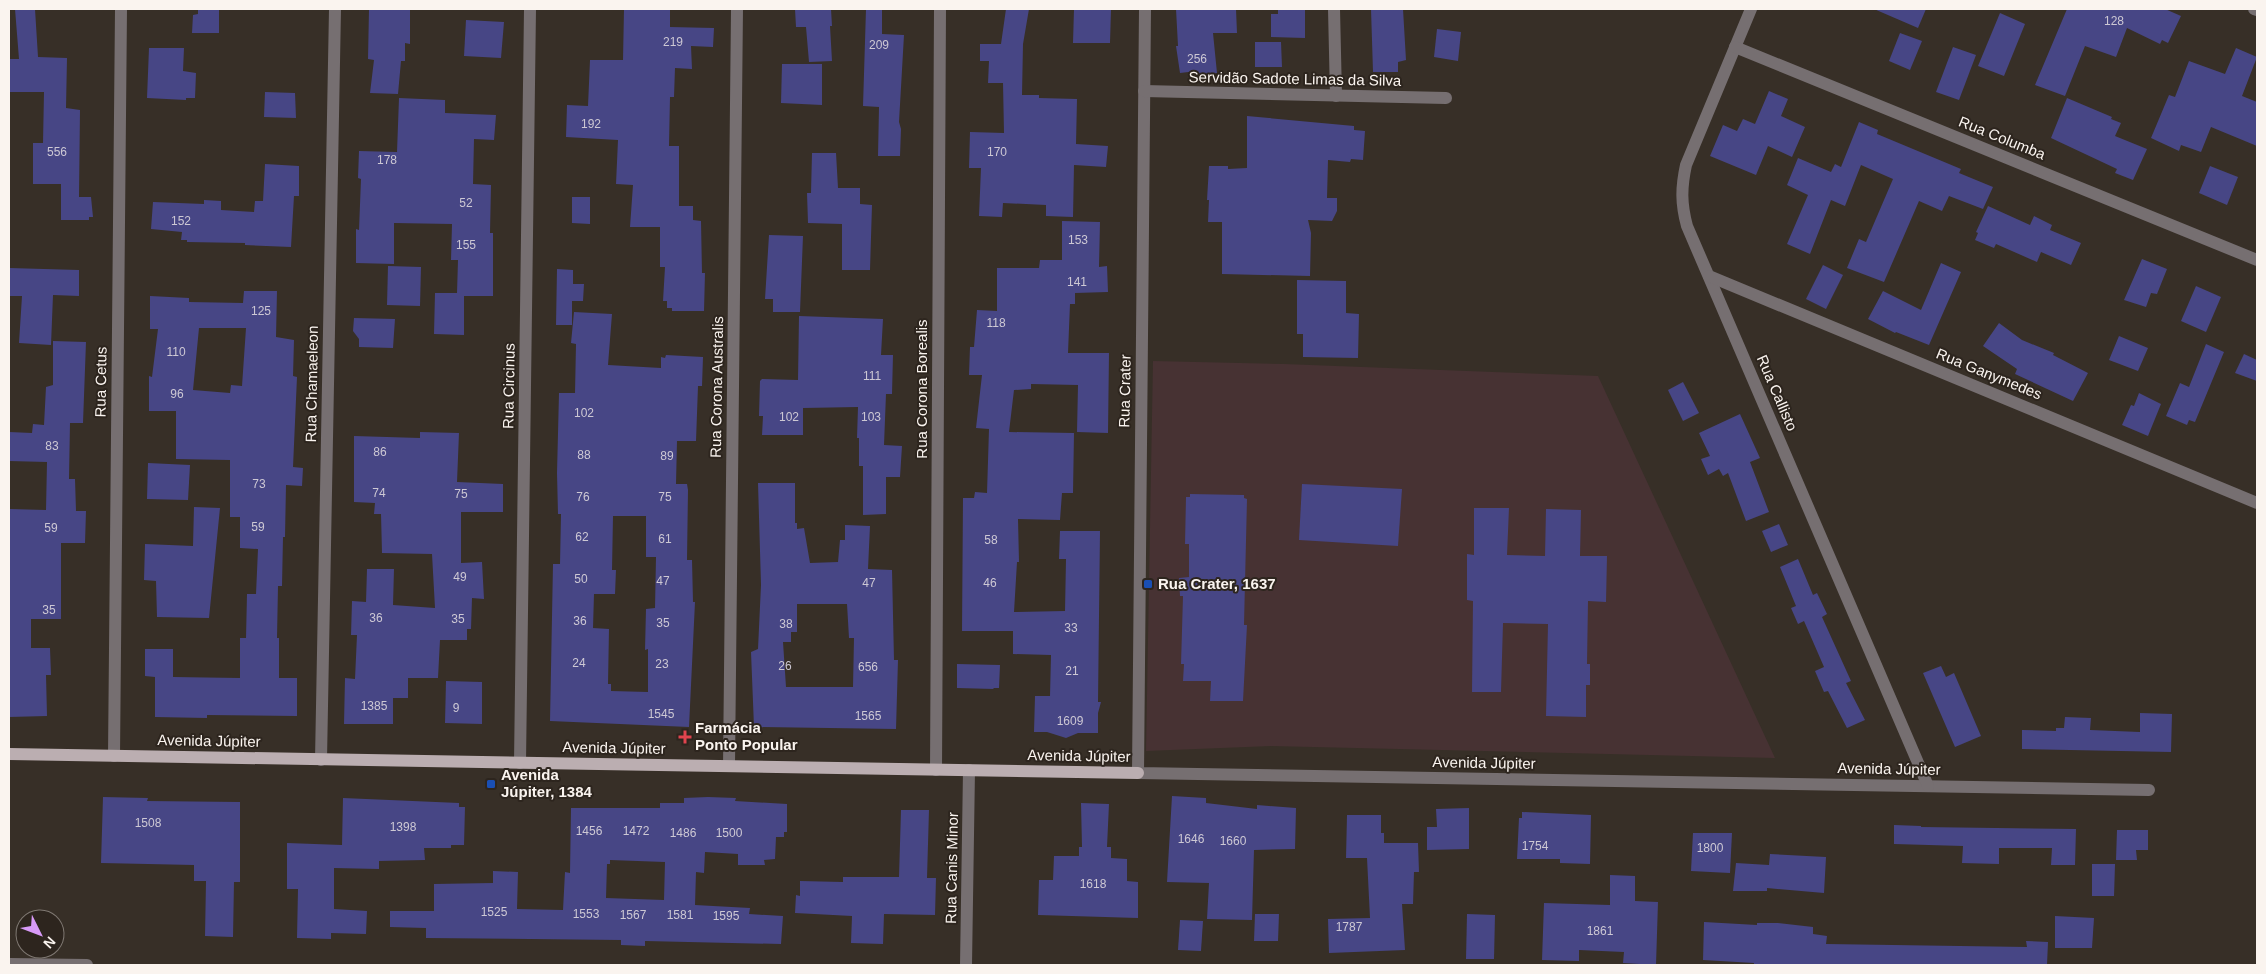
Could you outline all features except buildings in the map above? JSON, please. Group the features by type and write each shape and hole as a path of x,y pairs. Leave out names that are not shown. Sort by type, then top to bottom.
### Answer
{"main road":[{"name":"Avenida Júpiter","path":"9,754 1138,773"}],"street":[{"name":"Rua Cetus","path":"114,756 121,9"},
{"name":"Rua Chamaeleon","path":"321,760 335,9"},
{"name":"Rua Circinus","path":"520,763 530,9"},
{"name":"Rua Corona Australis","path":"729,766 737,9"},
{"name":"Rua Corona Borealis","path":"936,770 940,9"},
{"name":"Rua Crater","path":"1138,773 1145,9"},
{"path":"1334,9 1336,96"},
{"name":"Rua Callisto","path":"1751,9 1686,165 1681,187 1681,204 1687,226 1928,786"},
{"name":"Rua Columba","path":"1735,46 2257,260"},
{"name":"Servidão Sadote Limas da Silva","path":"1144,91 1446,98"},
{"name":"Rua Ganymedes","path":"1709,276 2257,503"},
{"name":"Rua Canis Minor","path":"966,965 969,770"},
{"name":"Avenida Júpiter","path":"1138,773 2149,790"},
{"path":"9,964 88,965"}],"shaded area":[{"path":"1153,361 1598,376 1775,758 1271,746 1146,751"}],"place":[{"name":"Rua Crater, 1637","path":"1148,584"},
{"name":"Farmácia Ponto Popular","path":"685,737"},
{"name":"Avenida Júpiter, 1384","path":"491,784"}]}
